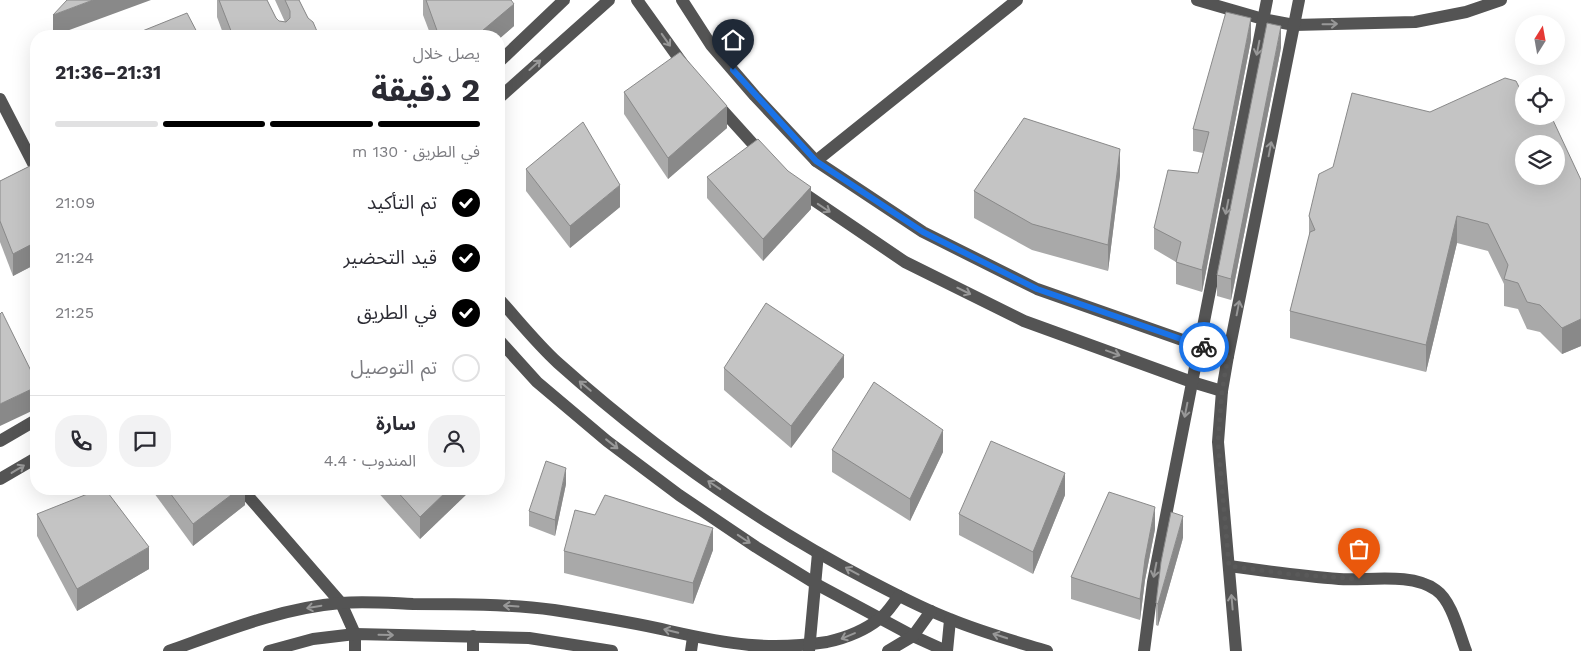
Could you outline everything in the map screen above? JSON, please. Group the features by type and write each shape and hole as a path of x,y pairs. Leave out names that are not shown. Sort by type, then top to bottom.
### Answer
{"street":[{"path":"505,56 564,0"},
{"path":"505,93 609,0"},
{"path":"637,0 691,73"},
{"path":"682,0 711,45 755,96 816,161 923,232 1037,289 1228,356"},
{"path":"816,161 1017,0"},
{"path":"1197,0 1294,24 1415,22 1464,6 1501,0"},
{"path":"1144,651 1153,582 1267,0"},
{"path":"1236,651 1218,442 1222,391 1299,0"},
{"path":"710,96 770,162"},
{"path":"0,99 30,157"},
{"path":"788,181 817,203 914,266 1024,320 1192,382 1222,391"},
{"path":"505,306 556,362 624,419 696,474 773,525 818,553 931,612 950,620 1047,651"},
{"path":"505,347 537,382 607,441 678,495 816,584 880,619 946,651 950,620"},
{"path":"0,441 30,424"},
{"path":"0,480 30,462"},
{"path":"247,495 341,603 355,634 355,651"},
{"path":"810,649 818,553"},
{"path":"1229,566 1342,579 1410,580 1424,583 1437,590 1446,599 1466,651"},
{"path":"169,651 260,619 341,603 469,604 531,607 602,617 752,649 810,649 843,638 880,619 899,596"},
{"path":"888,651 913,636 931,612"},
{"path":"269,651 313,639 355,634 529,638 612,651"},
{"path":"473,636 473,651"},
{"path":"691,651 693,637"}],"building":[{"path":"67,0 93,0 53,15"},
{"path":"219,0 267,0 276,18 279,21 286,22 290,18 290,11 285,0 299,0 316,30 231,30"},
{"path":"426,0 511,0 514,4 483,30 437,30"},
{"path":"1226,12 1251,18 1202,270 1176,262 1181,242 1154,228 1168,170 1198,173 1209,132 1193,129"},
{"path":"187,13 196,30 145,30"},
{"path":"1267,23 1281,26 1231,279 1217,275"},
{"path":"680,52 727,106 668,158 624,92"},
{"path":"1505,78 1515,81 1515,125 1555,125 1560,135 1515,135 1515,185 1565,185 1565,146 1581,180 1581,319 1562,328 1540,305 1527,302 1518,283 1504,279 1508,265 1488,224 1457,216 1426,345 1290,311 1310,232 1315,230 1309,216 1319,174 1333,167 1352,93 1430,112"},
{"path":"1024,118 1120,149 1108,245 1032,224 974,191"},
{"path":"583,122 620,185 570,226 526,169"},
{"path":"758,139 788,171 811,187 763,239 707,177"},
{"path":"30,166 30,245 13,254 0,221 0,181"},
{"path":"766,303 844,355 791,426 724,368"},
{"path":"2,312 30,369 30,390 0,404 0,314"},
{"path":"874,382 943,430 910,499 832,450"},
{"path":"991,441 1065,473 1033,552 959,514"},
{"path":"546,461 566,468 555,520 529,511"},
{"path":"1109,492 1155,507 1145,559 1140,599 1071,577"},
{"path":"85,495 110,495 149,547 77,589 37,514"},
{"path":"171,495 231,495 193,524"},
{"path":"400,495 443,495 420,517"},
{"path":"605,495 713,528 693,583 564,551 575,510 595,515"},
{"path":"1171,512 1183,516 1158,604 1156,603 1161,562"}],"way so far":[{"path":"1204,347 1228,356 1222,391 1218,442 1229,566 1289,574 1359,579"}],"route":[{"path":"733,70 816,161 923,232 1037,289 1204,347"}]}
